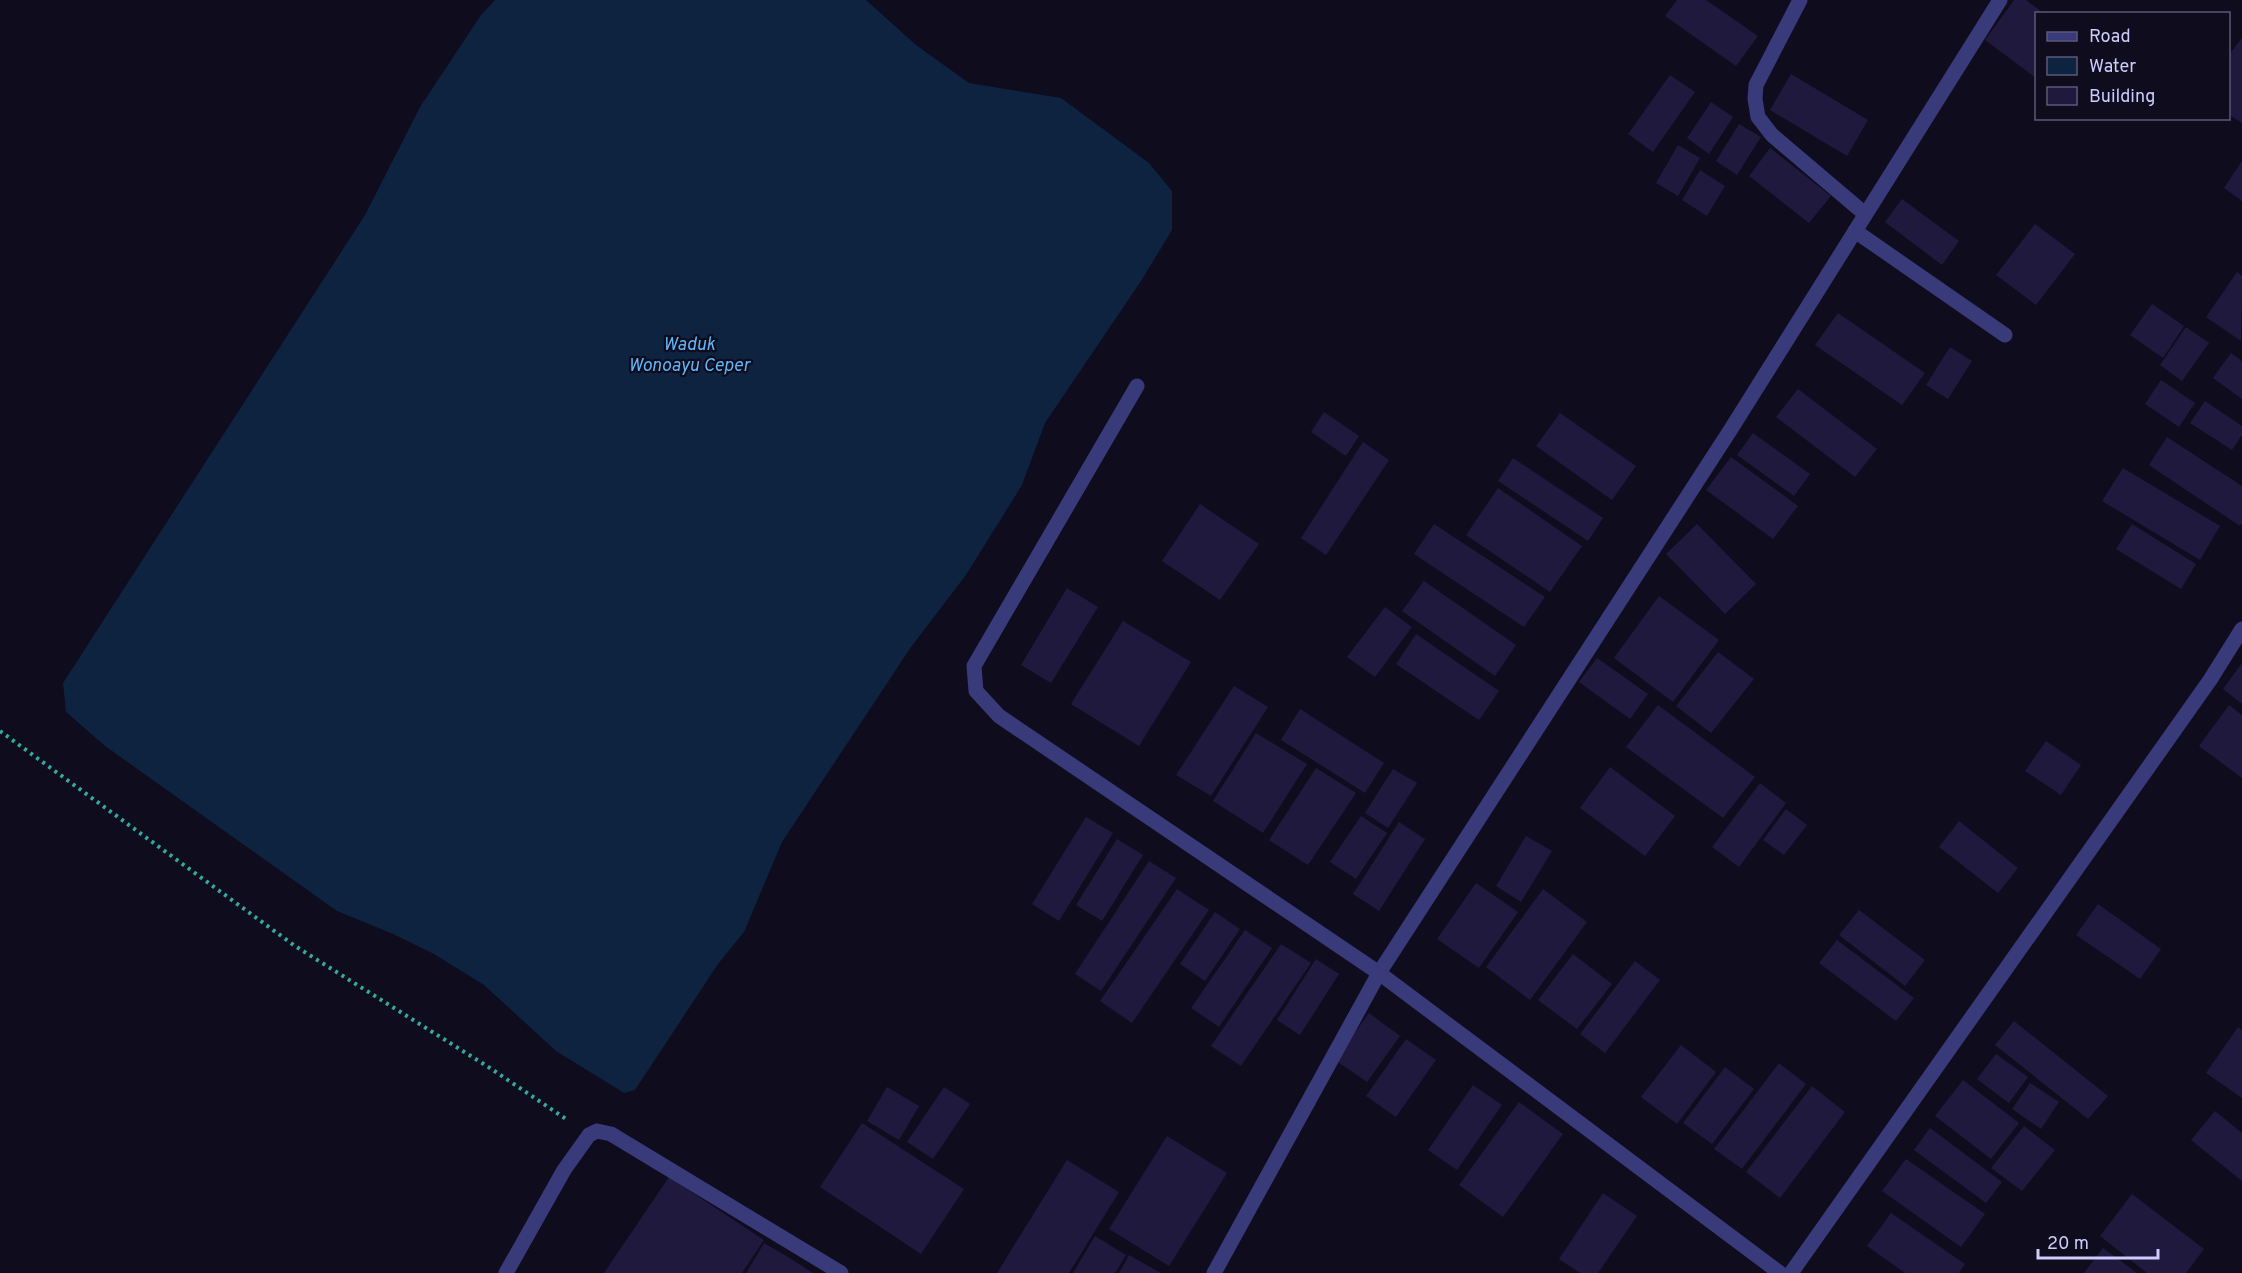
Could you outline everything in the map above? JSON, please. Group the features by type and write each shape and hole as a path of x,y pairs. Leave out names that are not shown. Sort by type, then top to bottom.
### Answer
{"street":[{"path":"1800,0 1756,85 1755,99 1758,117 1772,135 1865,214"},
{"path":"1214,1273 1379,973 1731,429 2000,0"},
{"path":"1855,231 2005,335"},
{"path":"1137,386 988,638 974,666 976,691 999,716 1379,973 1780,1273"},
{"path":"1791,1273 2210,680 2242,629"},
{"path":"506,1273 564,1170 589,1135 597,1131 611,1134 842,1273"}],"path":[{"path":"0,731 295,946 489,1068 589,1135"}],"water":[{"name":"Waduk Wonoayu Ceper","path":"495,0 866,0 916,45 969,83 1061,98 1149,163 1172,191 1172,230 1141,281 1045,423 1022,485 966,575 911,647 782,842 744,932 718,964 635,1090 624,1093 556,1051 484,985 434,954 337,911 105,746 66,712 63,683 365,215 420,107 481,15"}],"building":[{"path":"1677,0 1706,0 1758,36 1736,66 1665,16"},
{"path":"2014,0 2026,0 2042,12 2035,12 2035,77 1985,40"},
{"path":"2242,38 2242,123 2230,115 2230,53"},
{"path":"1791,74 1868,120 1847,156 1770,110"},
{"path":"1670,75 1695,92 1653,152 1628,134"},
{"path":"1711,102 1733,117 1709,154 1687,138"},
{"path":"1739,124 1761,137 1737,175 1716,161"},
{"path":"1678,145 1700,158 1678,196 1656,183"},
{"path":"1770,148 1831,196 1809,223 1749,176"},
{"path":"2242,161 2242,201 2224,188"},
{"path":"1700,170 1725,186 1707,216 1682,200"},
{"path":"1902,199 1959,241 1942,265 1885,222"},
{"path":"2035,224 2075,254 2036,305 1996,275"},
{"path":"2237,272 2242,276 2241,341 2206,317"},
{"path":"2152,304 2184,326 2163,358 2130,335"},
{"path":"1838,313 1925,373 1902,405 1815,345"},
{"path":"2186,327 2209,343 2182,381 2160,365"},
{"path":"1950,347 1972,361 1948,399 1926,385"},
{"path":"2231,353 2242,361 2242,399 2213,378"},
{"path":"2161,380 2195,403 2179,427 2145,404"},
{"path":"1798,389 1877,449 1855,477 1776,417"},
{"path":"2205,401 2242,426 2242,435 2232,450 2190,423"},
{"path":"1324,412 1359,436 1346,456 1311,432"},
{"path":"1560,413 1636,466 1612,500 1536,446"},
{"path":"1753,433 1810,474 1794,496 1737,455"},
{"path":"2167,437 2242,486 2242,523 2240,526 2149,465"},
{"path":"1363,442 1389,460 1326,555 1301,538"},
{"path":"1731,457 1798,506 1773,539 1706,490"},
{"path":"1513,458 1603,518 1588,541 1498,481"},
{"path":"2123,468 2220,526 2200,560 2102,501"},
{"path":"1498,488 1582,546 1550,592 1466,535"},
{"path":"1200,504 1259,544 1220,600 1162,561"},
{"path":"1434,524 1545,597 1524,627 1414,554"},
{"path":"1697,524 1756,584 1725,614 1666,554"},
{"path":"2132,524 2196,564 2181,589 2116,549"},
{"path":"1424,581 1516,645 1495,676 1402,611"},
{"path":"1067,588 1098,607 1051,683 1021,665"},
{"path":"1659,596 1719,640 1673,702 1614,658"},
{"path":"1385,607 1412,627 1375,677 1347,657"},
{"path":"1123,621 1191,662 1139,746 1071,704"},
{"path":"1416,634 1499,691 1479,720 1396,664"},
{"path":"1718,652 1754,679 1711,733 1676,706"},
{"path":"1597,658 1648,694 1630,719 1579,682"},
{"path":"2242,663 2242,704 2223,689"},
{"path":"1234,686 1268,707 1211,796 1176,775"},
{"path":"1658,705 1755,777 1723,818 1626,747"},
{"path":"2229,705 2242,715 2242,778 2199,746"},
{"path":"1300,709 1384,763 1365,793 1281,740"},
{"path":"1256,733 1307,764 1263,833 1213,801"},
{"path":"2046,741 2081,765 2061,795 2025,771"},
{"path":"1610,767 1675,816 1645,856 1580,808"},
{"path":"1316,768 1356,793 1308,865 1269,840"},
{"path":"1393,769 1417,783 1388,828 1365,813"},
{"path":"1760,783 1786,803 1739,867 1712,847"},
{"path":"1786,809 1807,825 1784,855 1763,840"},
{"path":"1361,816 1387,833 1356,879 1330,862"},
{"path":"1086,817 1113,833 1059,921 1032,904"},
{"path":"1959,821 2018,868 1998,893 1939,847"},
{"path":"1399,822 1425,839 1379,911 1353,894"},
{"path":"1526,836 1552,851 1521,902 1496,886"},
{"path":"1117,839 1143,855 1102,921 1076,905"},
{"path":"1149,861 1176,878 1101,991 1075,974"},
{"path":"1476,883 1518,912 1479,968 1437,939"},
{"path":"1177,889 1209,910 1132,1023 1100,1001"},
{"path":"1543,889 1587,922 1530,1000 1486,967"},
{"path":"2098,904 2161,949 2140,979 2076,935"},
{"path":"1859,910 1925,960 1905,986 1839,935"},
{"path":"1215,912 1240,929 1205,981 1180,964"},
{"path":"1245,930 1272,948 1219,1027 1191,1008"},
{"path":"1837,940 1914,998 1896,1021 1819,963"},
{"path":"1281,944 1311,963 1241,1066 1211,1046"},
{"path":"1573,954 1612,984 1577,1029 1538,1000"},
{"path":"1316,959 1339,974 1300,1035 1277,1020"},
{"path":"1635,961 1660,980 1605,1053 1580,1034"},
{"path":"1369,1013 1400,1036 1367,1082 1335,1060"},
{"path":"2014,1021 2108,1096 2088,1119 1995,1045"},
{"path":"2238,1027 2242,1030 2242,1098 2206,1073"},
{"path":"1406,1039 1436,1060 1396,1117 1366,1096"},
{"path":"1681,1045 1716,1072 1677,1124 1641,1097"},
{"path":"1996,1054 2028,1077 2009,1103 1977,1079"},
{"path":"1779,1063 1806,1084 1742,1169 1714,1149"},
{"path":"1725,1067 1754,1089 1712,1144 1683,1123"},
{"path":"1963,1080 2019,1123 1991,1159 1935,1116"},
{"path":"2030,1083 2059,1102 2041,1129 2012,1109"},
{"path":"1473,1085 1502,1105 1457,1170 1428,1150"},
{"path":"1812,1086 1845,1112 1780,1198 1746,1172"},
{"path":"887,1087 919,1106 899,1140 867,1121"},
{"path":"944,1087 970,1104 933,1159 907,1142"},
{"path":"1519,1102 1563,1134 1503,1217 1459,1185"},
{"path":"2215,1111 2242,1133 2242,1181 2191,1140"},
{"path":"862,1123 964,1189 921,1254 820,1187"},
{"path":"2024,1126 2055,1150 2022,1191 1991,1168"},
{"path":"1930,1128 2002,1182 1986,1203 1914,1150"},
{"path":"1167,1136 1227,1173 1169,1266 1109,1229"},
{"path":"1906,1159 1985,1214 1961,1247 1882,1191"},
{"path":"1067,1160 1119,1192 1069,1273 997,1273"},
{"path":"669,1177 764,1240 742,1273 604,1273"},
{"path":"1603,1193 1637,1216 1598,1273 1580,1273 1559,1259"},
{"path":"2132,1194 2204,1249 2186,1273 2147,1273 2100,1236"},
{"path":"1891,1213 1965,1264 1959,1273 1905,1273 1867,1246"},
{"path":"1095,1236 1126,1255 1115,1273 1073,1273"},
{"path":"764,1243 788,1257 813,1273 746,1273"},
{"path":"2103,1248 2137,1273 2084,1273"},
{"path":"1129,1255 1161,1273 1119,1273"}]}
